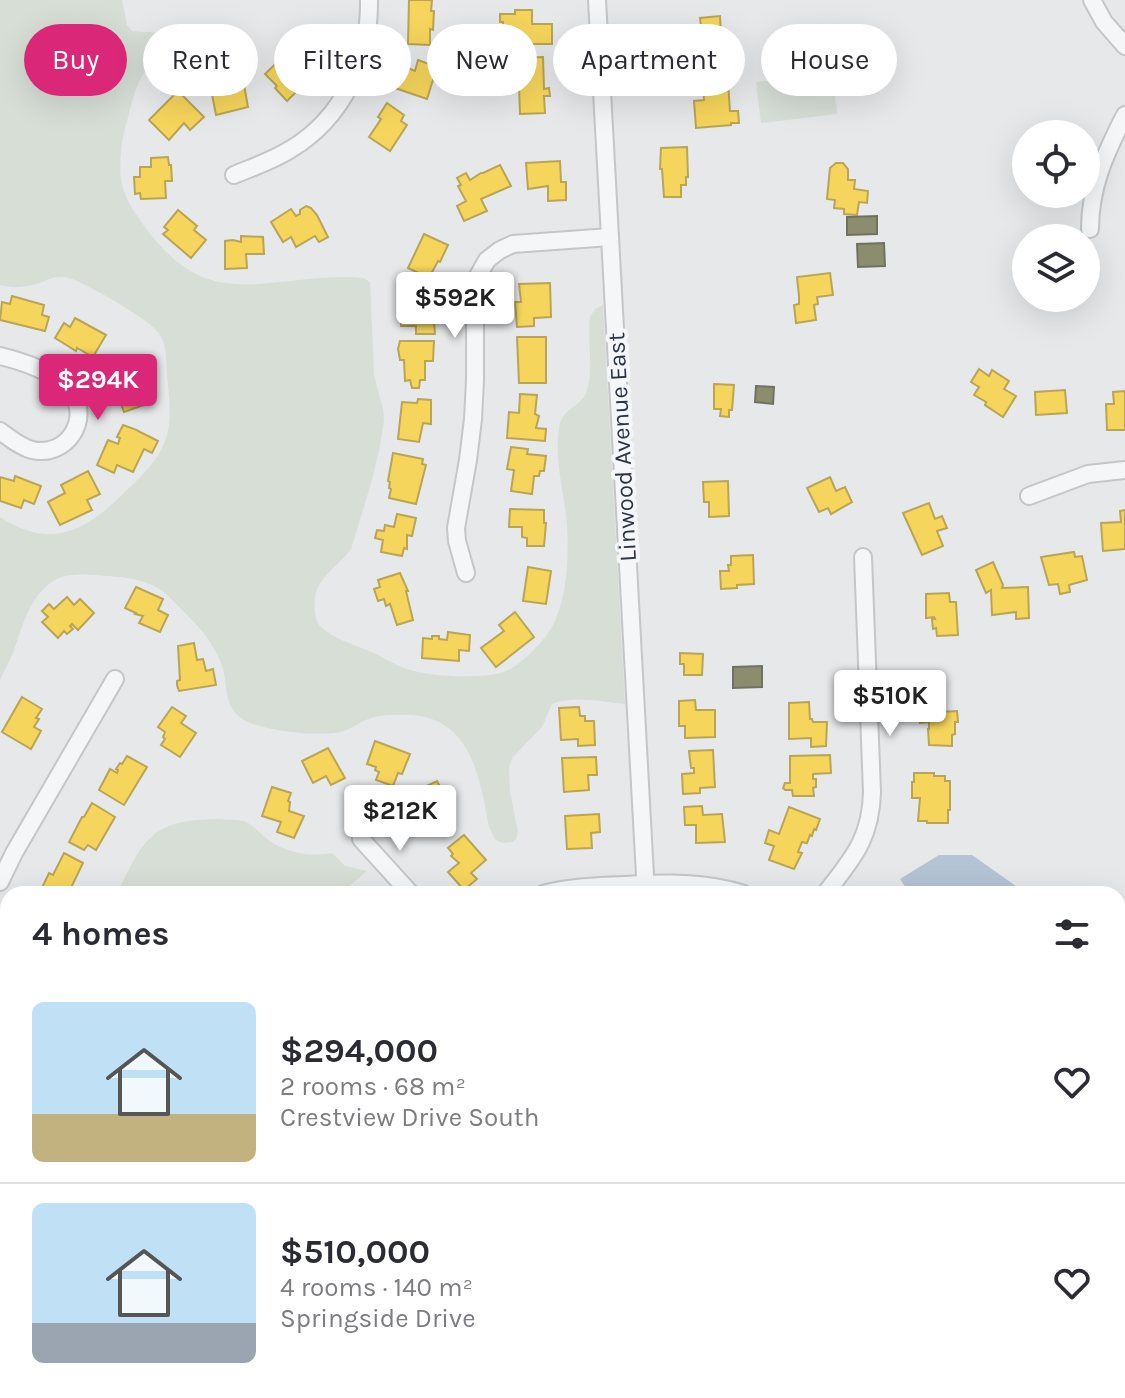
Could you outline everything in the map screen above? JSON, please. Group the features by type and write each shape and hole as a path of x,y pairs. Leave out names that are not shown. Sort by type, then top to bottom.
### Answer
{"street":[{"path":"234,175 291,149 329,116 347,91 363,54 369,24 369,0"},
{"name":"Linwood Avenue East","path":"597,0 646,886"},
{"path":"1092,0 1104,22 1125,46"},
{"path":"1090,224 1093,193 1099,171 1124,118"},
{"path":"466,573 456,532 473,419 474,296 478,276 491,257 513,244 610,237"},
{"path":"0,356 34,368 67,387 77,401 79,416 75,431 68,440 50,450 28,449 0,431"},
{"path":"1029,496 1088,474 1125,470"},
{"path":"831,886 860,846 871,812 863,557"},
{"path":"0,882 115,679"},
{"path":"361,839 404,886"}],"shaded area":[{"path":"0,0 122,0 127,24 24,24 24,96 127,96 127,25 132,31 143,31 143,75 124,132 121,179 131,206 168,254 191,271 214,281 263,284 350,277 370,282 374,375 384,421 379,451 351,549 317,590 315,612 318,623 337,638 407,669 456,676 504,672 519,663 541,643 560,609 568,549 558,458 559,428 564,416 587,391 590,317 595,309 603,305 625,704 579,700 552,704 542,727 512,758 509,769 518,832 516,839 502,843 495,839 489,827 475,766 455,734 441,723 422,716 383,715 341,732 319,734 279,730 246,721 230,705 221,663 204,633 165,593 140,581 83,574 54,580 31,607 0,680 0,517 37,533 54,534 84,525 113,503 154,461 167,433 170,408 163,342 159,333 143,319 108,297 68,278 55,278 21,287 0,285"},
{"path":"761,81 761,96 835,96 837,114 761,123 756,82"},
{"path":"196,820 244,821 288,850 315,855 332,853 345,866 367,871 349,886 121,886 143,846 152,836 164,828"}],"water":[{"path":"939,855 972,855 1016,886 905,886 900,879"}],"building: Homes":[{"path":"409,0 432,0 433,24 427,24 427,45 411,44 411,24 408,24"},
{"path":"515,10 532,10 532,24 500,22 500,14 515,14"},
{"path":"720,16 720,24 701,24 700,18"},
{"path":"537,24 552,24 552,44 537,44"},
{"path":"537,57 543,57 544,89 549,88 550,96 544,96 545,113 520,114 519,96 537,96"},
{"path":"418,60 427,63 427,99 411,94 411,69 415,71"},
{"path":"274,65 274,83 265,74"},
{"path":"173,96 183,96 204,117 190,130 184,123 169,140 149,120"},
{"path":"212,96 246,96 248,107 216,115"},
{"path":"704,96 729,96 730,111 738,111 739,123 696,128 694,101 704,100"},
{"path":"387,103 404,115 401,121 407,125 390,151 369,137"},
{"path":"687,147 688,177 686,185 681,185 681,197 664,197 661,148"},
{"path":"168,157 172,181 165,181 166,198 141,199 140,193 135,194 134,177 140,177 140,167 151,167 151,158"},
{"path":"560,161 561,182 566,182 566,200 548,201 548,186 528,189 526,163"},
{"path":"836,163 843,163 848,169 848,180 855,180 854,189 868,191 867,203 859,202 857,215 844,214 844,209 834,208 835,200 827,199 830,168"},
{"path":"500,165 511,186 481,199 487,211 464,221 457,206 466,201 457,178 466,173 470,180"},
{"path":"306,206 317,215 328,237 319,242 315,236 296,247 291,237 283,242 271,222 291,209 296,216"},
{"path":"178,210 197,226 194,230 206,240 191,258 163,234 168,230 164,227"},
{"path":"424,234 448,245 429,278 408,268"},
{"path":"241,236 263,237 264,254 246,254 247,268 225,269 225,241 241,242"},
{"path":"830,273 833,295 817,297 818,304 814,305 816,320 796,323 794,305 799,304 797,277"},
{"path":"550,283 551,317 534,318 534,326 517,327 515,302 521,302 519,284"},
{"path":"423,287 424,309 433,309 435,334 416,334 416,326 401,326 400,288"},
{"path":"12,296 44,305 42,315 49,317 45,331 0,320 2,302 10,304"},
{"path":"75,318 106,335 93,357 55,338 64,323 70,327"},
{"path":"517,337 546,337 546,383 519,383"},
{"path":"400,341 434,341 433,361 425,361 425,380 420,380 419,388 412,388 410,380 405,381 404,360 400,360 398,349"},
{"path":"130,357 147,404 124,412 112,389 109,390 103,366"},
{"path":"979,369 989,376 992,370 1009,381 1004,389 1016,396 1003,417 974,395 979,387 971,382"},
{"path":"714,384 734,385 729,417 720,416 721,409 714,409"},
{"path":"1065,390 1067,413 1036,415 1035,392"},
{"path":"1125,391 1125,430 1107,430 1106,404 1114,404 1113,392"},
{"path":"520,394 537,395 535,414 539,416 536,428 546,429 545,441 507,438 509,412 519,413"},
{"path":"418,399 431,400 431,424 423,423 419,442 398,439 402,402 417,403"},
{"path":"123,425 158,441 152,453 144,449 133,472 117,465 114,473 97,465 108,440 118,444 120,438 117,437"},
{"path":"511,447 528,449 527,454 546,456 544,471 534,476 532,494 511,491 514,470 507,469"},
{"path":"393,453 423,459 422,464 426,465 416,504 389,498 391,489 388,481"},
{"path":"88,471 100,494 87,500 92,510 60,525 48,502 65,493 61,485"},
{"path":"15,476 41,486 34,504 24,500 21,508 0,501 0,477 14,481"},
{"path":"830,477 836,491 845,487 852,502 831,514 828,508 819,512 807,488"},
{"path":"728,481 729,516 709,517 709,502 704,502 703,482"},
{"path":"929,503 935,519 942,516 947,528 937,531 943,546 922,555 903,513"},
{"path":"510,509 544,510 544,546 527,546 527,538 522,537 522,527 509,527"},
{"path":"1125,510 1125,549 1103,551 1101,523 1121,522 1120,511"},
{"path":"397,514 416,518 412,536 407,535 407,549 404,548 402,556 381,552 383,540 375,538 377,530 384,531 385,525 394,527"},
{"path":"1074,552 1075,557 1082,556 1087,580 1069,585 1070,592 1060,594 1058,584 1049,585 1041,557"},
{"path":"753,555 754,584 721,589 720,571 729,571 731,556"},
{"path":"993,562 1002,588 1028,587 1029,618 1016,619 1016,612 992,615 991,590 986,593 976,570"},
{"path":"528,567 551,571 546,604 523,601"},
{"path":"400,573 408,591 413,620 397,625 390,604 386,606 384,599 378,601 374,589 380,587 378,580"},
{"path":"136,587 163,599 158,610 168,615 160,632 139,623 143,616 125,608"},
{"path":"949,593 950,602 956,602 958,635 937,636 936,628 933,629 934,617 926,618 926,594"},
{"path":"67,597 74,605 80,599 94,613 78,630 72,624 73,629 67,634 64,631 58,638 42,622 48,617 42,611 49,604 54,609"},
{"path":"515,612 534,637 496,667 481,648 504,631 499,625"},
{"path":"448,632 470,635 469,651 459,650 459,661 422,658 423,638 439,636 439,639 447,640"},
{"path":"194,643 197,660 203,659 206,671 213,669 216,685 179,691 178,646"},
{"path":"680,653 703,654 702,675 684,675"},
{"path":"22,697 42,709 34,727 41,731 31,749 2,732"},
{"path":"940,698 940,712 957,711 958,722 955,722 952,746 929,745 929,722 920,723 920,699"},
{"path":"695,700 696,710 715,710 715,737 685,738 685,726 679,726 679,701"},
{"path":"809,702 810,719 813,722 827,722 826,746 811,747 811,738 789,739 789,703"},
{"path":"172,707 186,716 181,723 196,733 180,757 161,745 165,732 158,727"},
{"path":"579,707 580,716 585,716 585,721 594,721 595,745 578,746 578,739 561,740 559,708"},
{"path":"375,741 410,754 393,786 376,780 379,772 375,770 376,767 367,764"},
{"path":"328,748 345,778 331,785 326,776 313,783 302,761"},
{"path":"713,750 715,787 700,788 700,793 683,794 682,774 694,773 689,751"},
{"path":"830,755 831,773 813,774 813,779 816,779 814,796 793,796 792,790 783,788 785,783 790,783 790,756"},
{"path":"127,756 147,767 124,805 99,790 110,769 117,773 116,769"},
{"path":"596,757 597,775 588,775 589,790 564,792 562,758"},
{"path":"914,773 934,773 934,776 945,776 945,781 950,781 948,823 918,821 920,798 912,798"},
{"path":"437,781 454,814 425,832 415,813 424,808 418,790"},
{"path":"272,787 291,793 289,811 304,816 294,838 277,832 281,822 262,816"},
{"path":"92,803 115,817 96,850 88,845 84,850 69,842"},
{"path":"702,806 703,815 722,814 725,842 696,843 696,825 685,825 684,807"},
{"path":"789,807 820,819 807,843 802,842 798,852 802,853 794,869 769,860 774,846 765,843 769,830 779,834"},
{"path":"599,814 600,832 591,833 592,848 567,849 565,816"},
{"path":"464,835 486,860 471,873 477,879 469,886 460,886 448,872 459,863 448,848"},
{"path":"64,853 83,863 72,886 43,886 49,873 53,875"}],"building: Industry":[{"path":"877,216 877,234 847,235 847,217"},
{"path":"884,243 885,266 858,267 857,244"},
{"path":"756,386 774,387 773,404 755,402"},
{"path":"762,666 762,687 733,688 733,667"}]}
